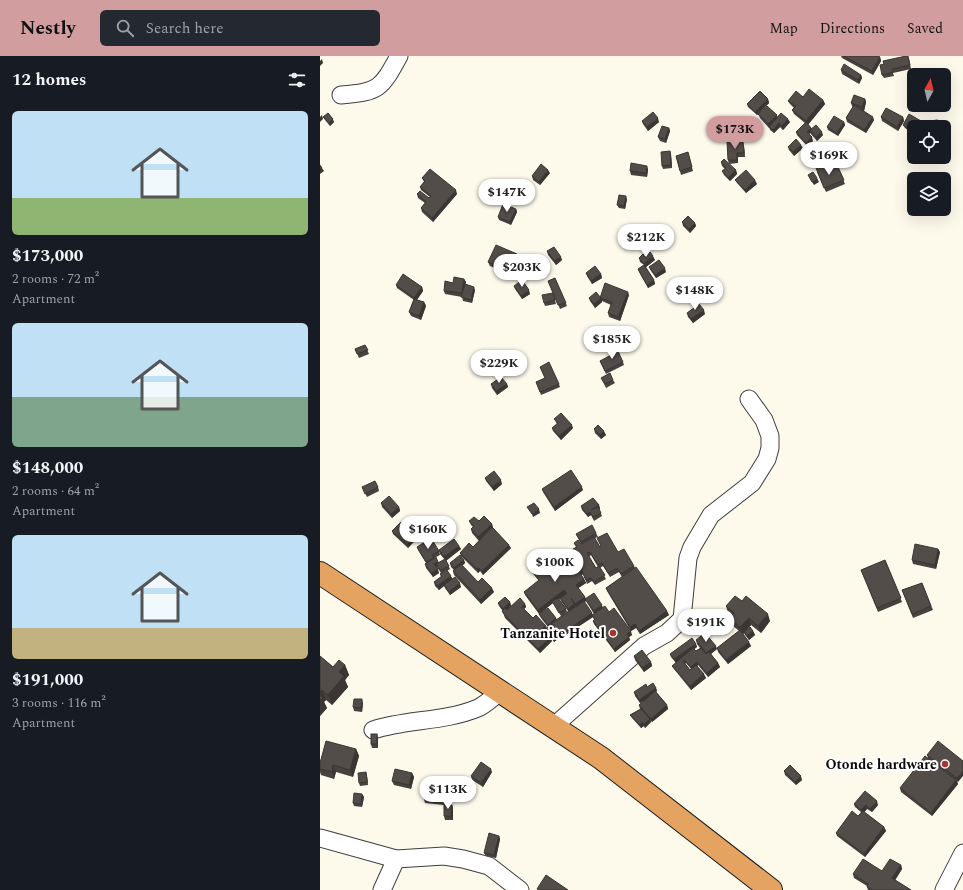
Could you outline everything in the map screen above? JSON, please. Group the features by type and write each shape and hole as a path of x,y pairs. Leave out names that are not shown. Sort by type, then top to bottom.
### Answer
{"highway":[{"path":"320,573 601,758 771,890"}],"street":[{"path":"341,95 374,91 382,84 398,56"},
{"path":"554,726 644,646 667,633 682,619 688,558 692,547 711,515 752,483 767,459 770,448 770,436 764,420 749,399"},
{"path":"373,730 392,724 412,723 462,714 479,708 500,692"},
{"path":"320,838 396,860 444,856 463,859 488,866 520,890"},
{"path":"944,890 963,853"},
{"path":"382,890 396,860"}],"building":[{"path":"843,56 878,56 880,57 872,71"},
{"path":"908,56 910,65 892,69 893,72 882,75 880,65 884,64 883,61"},
{"path":"844,64 861,75 858,80 841,70"},
{"path":"809,89 823,100 806,121 792,110 796,106 788,101 796,91 803,97"},
{"path":"760,91 768,99 755,112 747,104"},
{"path":"854,95 865,99 862,107 851,103"},
{"path":"854,105 873,117 864,130 846,118"},
{"path":"767,106 777,115 768,124 758,114"},
{"path":"886,108 903,117 897,127 881,117"},
{"path":"653,112 658,118 647,127 642,121"},
{"path":"328,113 333,119 329,123 323,117"},
{"path":"781,113 788,119 782,126 779,123 773,130 769,127"},
{"path":"909,114 919,120 907,120 907,128 903,125"},
{"path":"834,116 844,122 837,133 827,127"},
{"path":"806,122 811,128 807,132 812,137 806,143 796,132"},
{"path":"816,125 822,132 816,137 810,130"},
{"path":"662,126 669,128 665,139 658,137"},
{"path":"796,139 801,145 793,152 788,147"},
{"path":"734,141 734,143 743,142 744,153 737,153 737,160 728,160 727,142"},
{"path":"670,151 671,165 662,166 661,152"},
{"path":"688,152 692,167 680,171 676,156"},
{"path":"724,159 736,170 728,178 722,171 726,168 721,162"},
{"path":"631,163 647,166 646,173 630,171"},
{"path":"541,164 548,170 539,182 532,176"},
{"path":"827,164 830,170 838,167 844,180 824,188 816,168"},
{"path":"430,169 456,190 432,218 421,208 426,202 417,194 420,191 429,198 431,196 420,187 425,181 422,178"},
{"path":"746,170 755,180 745,190 735,180"},
{"path":"813,172 817,178 812,182 808,175"},
{"path":"619,195 626,196 624,206 617,205"},
{"path":"503,204 516,209 510,222 498,217"},
{"path":"688,216 695,223 689,229 682,222"},
{"path":"496,245 517,254 509,271 488,262"},
{"path":"554,247 561,257 554,261 547,251"},
{"path":"650,252 653,256 644,264 639,258 643,254 645,257"},
{"path":"659,260 665,268 655,275 649,267"},
{"path":"644,265 654,280 647,285 638,269"},
{"path":"595,266 601,274 591,281 586,273"},
{"path":"403,274 422,287 414,298 396,285"},
{"path":"454,277 464,279 462,293 444,291 445,281 453,283"},
{"path":"555,278 566,303 558,305 548,281"},
{"path":"522,280 529,290 521,296 514,286"},
{"path":"605,283 628,292 618,317 608,313 612,302 600,298"},
{"path":"465,284 474,287 471,300 461,297"},
{"path":"596,292 601,298 594,304 589,298"},
{"path":"553,293 555,300 544,303 542,295"},
{"path":"414,299 424,302 419,316 409,312"},
{"path":"699,304 704,310 691,319 687,313"},
{"path":"365,345 368,350 357,354 355,349"},
{"path":"616,347 623,362 605,371 600,361 611,355 609,351"},
{"path":"549,362 559,384 540,392 536,382 545,378 540,367"},
{"path":"610,373 613,380 605,384 601,378"},
{"path":"501,377 507,384 496,391 491,384"},
{"path":"561,413 572,425 559,436 552,428 558,423 554,419"},
{"path":"598,425 604,431 600,435 594,429"},
{"path":"571,470 582,487 554,507 542,489"},
{"path":"494,471 501,480 492,487 485,478"},
{"path":"375,481 378,487 365,494 362,487"},
{"path":"389,496 399,507 391,514 381,503"},
{"path":"593,498 599,505 591,510 598,507 601,513 593,517 590,512 587,514 581,506"},
{"path":"534,503 539,509 532,514 527,507"},
{"path":"484,516 492,524 478,537 471,529 474,526 469,521 474,517 479,521"},
{"path":"411,520 421,529 407,545 392,531 401,522 405,525"},
{"path":"592,525 596,533 581,542 576,534"},
{"path":"492,527 509,545 482,571 479,568 477,569 460,553 469,543 473,547"},
{"path":"607,533 618,552 624,549 634,566 621,574 617,568 608,573 602,563 598,565 590,552 587,553 596,568 599,566 605,575 594,582 591,578 586,580 576,559 571,561 566,553 577,547 574,543 578,540 581,544 594,537 600,547 601,546 597,538"},
{"path":"431,538 439,551 432,555 434,558 426,562 417,547"},
{"path":"454,539 459,546 444,557 439,550"},
{"path":"915,544 938,549 935,565 912,560"},
{"path":"547,553 560,571 574,560 582,570 579,572 584,579 576,585 585,597 575,604 571,598 574,604 568,609 560,598 567,593 564,590 538,610 524,592 539,580 529,567"},
{"path":"460,555 464,560 454,568 450,563"},
{"path":"436,557 438,562 434,564 438,569 431,573 425,564"},
{"path":"445,559 449,566 440,570 436,564"},
{"path":"885,560 901,598 877,608 861,570"},
{"path":"461,564 478,582 482,578 492,588 480,600 453,571"},
{"path":"636,567 667,611 639,631 635,624 630,627 606,588"},
{"path":"446,569 451,576 437,586 434,582 442,576 440,574"},
{"path":"455,577 460,583 449,592 444,585"},
{"path":"922,583 931,606 912,614 902,590"},
{"path":"594,593 602,605 594,611 585,599"},
{"path":"735,596 742,601 746,596 768,614 758,626 749,618 740,627 729,618 734,613 726,606"},
{"path":"505,597 510,602 503,609 498,603"},
{"path":"520,598 525,604 522,607 533,618 536,615 546,626 542,629 550,638 538,649 502,611 505,608 507,610"},
{"path":"558,598 566,609 559,613 552,601"},
{"path":"584,601 592,613 560,635 552,623"},
{"path":"605,606 609,612 614,608 631,631 627,634 629,637 614,649 593,621 595,619 592,615"},
{"path":"548,608 556,618 548,625 539,614"},
{"path":"550,625 558,635 553,638 546,629"},
{"path":"750,627 753,631 747,636 744,632"},
{"path":"740,630 749,642 726,660 717,648"},
{"path":"705,633 716,646 706,653 696,640"},
{"path":"692,638 696,644 674,659 670,654"},
{"path":"693,648 696,651 701,648 706,654 709,652 718,663 707,673 697,662 691,667 684,660 683,661 690,670 696,665 704,674 690,686 672,666"},
{"path":"642,650 651,662 642,668 634,656"},
{"path":"320,656 333,667 339,660 345,665 339,672 344,676 328,695 322,690 320,692"},
{"path":"653,683 656,688 639,700 634,692 646,684 647,687"},
{"path":"655,691 667,705 651,719 639,705"},
{"path":"354,699 362,699 361,708 353,707"},
{"path":"641,709 650,719 644,724 642,722 640,725 630,715"},
{"path":"371,734 377,734 377,744 371,744"},
{"path":"326,741 356,749 350,770 333,765 332,772 320,769 320,763"},
{"path":"938,741 963,761 963,771 957,778 927,755"},
{"path":"925,756 956,780 931,813 900,788"},
{"path":"481,762 491,769 481,783 471,776"},
{"path":"790,765 801,776 795,782 784,771"},
{"path":"395,769 412,773 409,785 392,781"},
{"path":"366,772 367,782 359,783 358,773"},
{"path":"424,784 446,787 445,799 423,796"},
{"path":"865,791 877,801 870,809 866,805 861,810 854,804"},
{"path":"354,793 362,794 361,804 353,803"},
{"path":"444,805 452,805 451,816 444,816"},
{"path":"852,811 858,816 863,811 884,827 864,854 836,833"},
{"path":"489,833 499,836 494,855 484,853"},
{"path":"863,859 882,871 890,859 901,865 892,878 911,890 872,890 867,887 868,884 853,874"},
{"path":"546,875 568,890 537,889"}],"place":[{"name":"Tanzanite Hotel","path":"613,633"},
{"name":"Otonde hardware","path":"945,764"}]}
